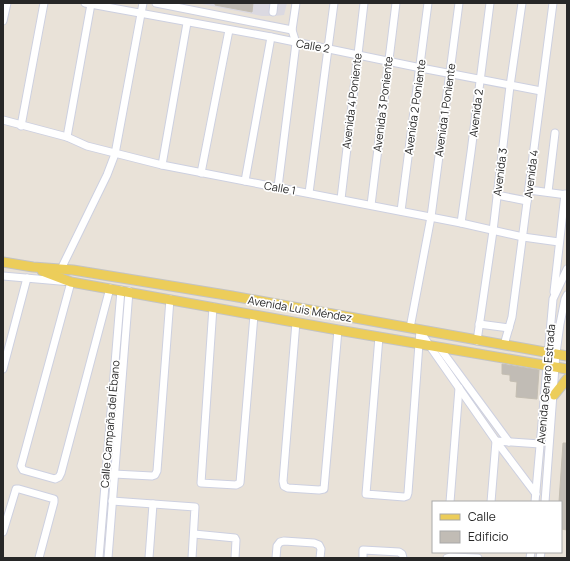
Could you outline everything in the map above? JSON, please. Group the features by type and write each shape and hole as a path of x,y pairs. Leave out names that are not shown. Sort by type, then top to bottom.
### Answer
{"main road":[{"name":"Avenida Luis Méndez","path":"3,262 33,267 73,270 232,296 567,356"},
{"name":"Avenida Luis Méndez","path":"33,267 71,282 567,369"},
{"path":"554,395 567,378"}],"street":[{"path":"3,21 7,3"},
{"path":"21,126 44,3"},
{"path":"61,269 107,175 115,154 143,3"},
{"name":"Calle 2","path":"156,3 292,30"},
{"path":"273,12 274,3"},
{"path":"278,187 296,43 292,30 296,3"},
{"path":"309,193 334,3"},
{"name":"Avenida 4 Poniente","path":"341,199 364,3"},
{"name":"Avenida 3 Poniente","path":"370,205 396,3"},
{"name":"Avenida 2 Poniente","path":"401,211 421,68 428,3"},
{"name":"Avenida 1 Poniente","path":"410,328 431,217 459,3"},
{"name":"Avenida 2","path":"460,223 471,152 490,3"},
{"name":"Avenida 3","path":"477,341 493,231 510,86 522,3"},
{"name":"Avenida 4","path":"504,345 512,317 553,3"},
{"path":"67,137 88,4"},
{"name":"Calle 2","path":"88,4 271,37 389,62 541,91"},
{"path":"162,165 187,23"},
{"path":"201,173 229,30"},
{"path":"245,181 271,37"},
{"name":"Calle 1","path":"3,120 67,137 87,146 115,154 162,165 341,199 523,237 563,241"},
{"path":"548,192 555,133"},
{"path":"529,190 566,195 561,229 563,241 553,299"},
{"path":"497,195 527,201"},
{"name":"Avenida Genaro Estrada","path":"535,501 540,444 551,365 553,299 567,269"},
{"name":"Avenida Luis Méndez","path":"3,276 71,282"},
{"path":"3,369 27,278"},
{"path":"71,282 21,466 23,470 55,478 59,477 61,473 110,288"},
{"name":"Calle Campaña del Ébano","path":"108,558 125,291"},
{"name":"Calle Campaña del Ébano","path":"99,558 125,291"},
{"name":"Avenida Genaro Estrada","path":"552,353 567,295"},
{"path":"114,474 152,476 155,475 157,471 170,299"},
{"path":"213,307 201,483 236,485 240,483 254,314"},
{"path":"296,322 283,481 284,486 288,488 324,489 338,330"},
{"path":"479,324 509,328"},
{"path":"379,337 366,494 404,497 407,496 420,330"},
{"path":"420,330 509,442"},
{"path":"434,346 459,388 496,441 536,494"},
{"name":"Avenida Genaro Estrada","path":"545,501 554,395 551,365"},
{"path":"450,501 459,388"},
{"path":"496,441 540,444"},
{"path":"491,501 496,441"},
{"path":"3,532 16,490 19,489 54,499 39,558"},
{"path":"112,501 195,507 192,558"},
{"path":"149,558 153,504"},
{"path":"194,534 235,538 234,558"},
{"path":"276,558 277,546 280,542 284,541 314,543 319,545 321,549 320,558"},
{"path":"363,554 399,552 402,556"},
{"path":"448,558 478,558"}],"shaded area":[{"path":"197,3 287,3 284,15 262,16"}],"building":[{"path":"215,3 253,3 252,12 215,5"},
{"path":"502,364 539,370 537,399 516,397 517,382 510,381 510,375 502,374"},
{"path":"563,443 567,443 567,530 562,529 562,501 559,501"}]}
